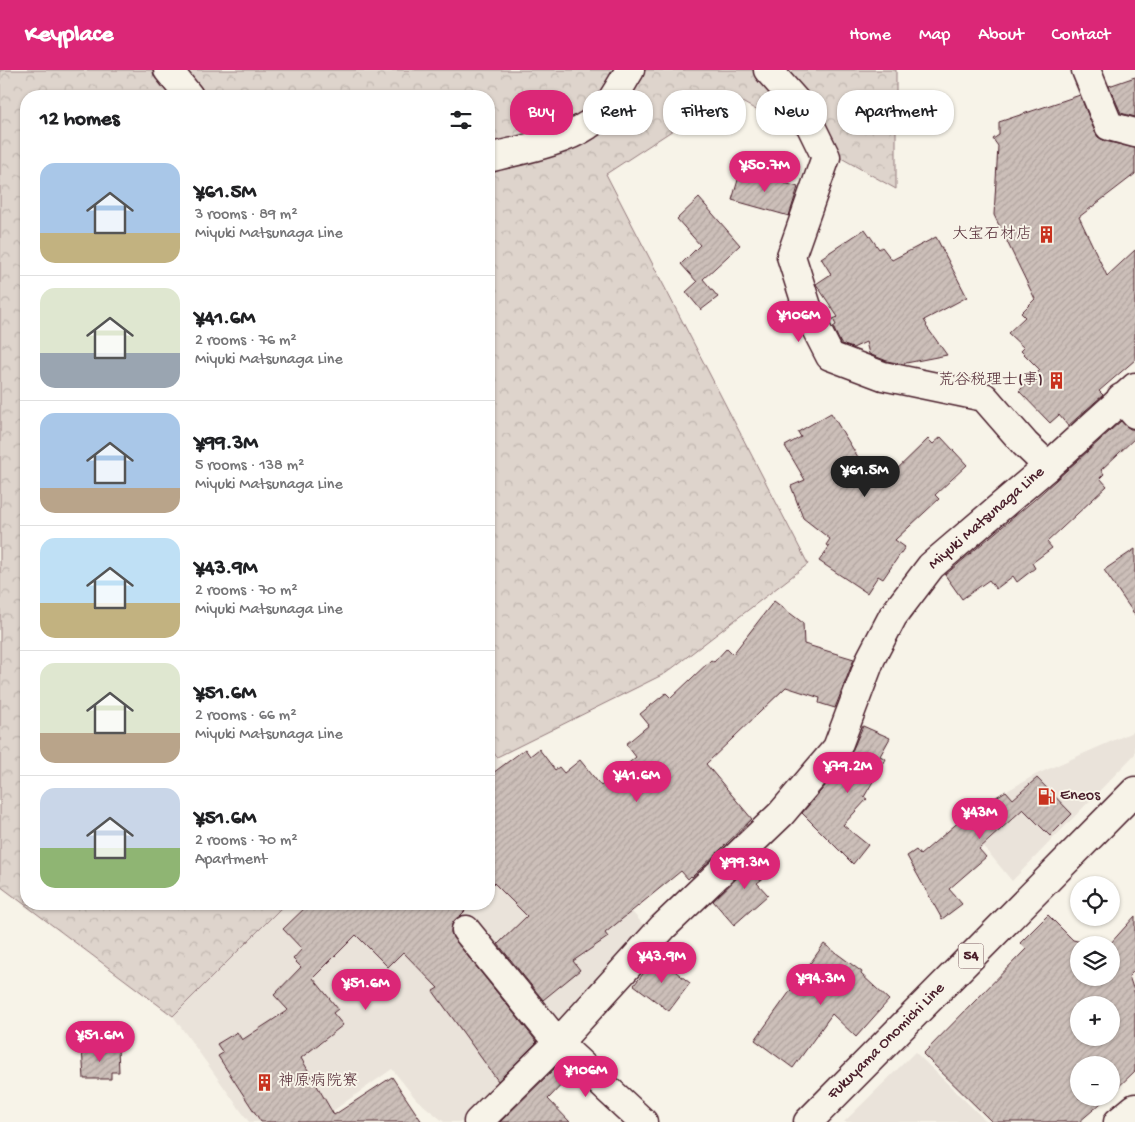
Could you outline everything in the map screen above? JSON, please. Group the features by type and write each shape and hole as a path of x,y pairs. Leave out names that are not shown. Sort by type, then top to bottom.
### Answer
{"main road":[{"path":"168,70 184,90"},
{"path":"495,156 554,140 589,125 610,103 630,70"},
{"path":"768,70 802,108 826,158 791,256 811,319 830,356 883,376 984,397 1025,444 1048,466"},
{"path":"1086,70 1109,126 1135,133"},
{"name":"Miyuki Matsunaga Line","path":"478,1122 558,1043 663,928 781,814 837,748 871,658 893,616 931,566 1048,466 1130,400"},
{"name":"Fukuyama Onomichi Line","path":"808,1122 1135,791"},
{"path":"466,930 558,1043 643,1122"},
{"path":"1118,1122 1135,1108"}],"shaded area":[{"name":"Eneos","path":"1135,731 1135,754 1012,881 960,818 1035,775"},
{"path":"495,754 647,929 468,1122 444,1122 416,1099 392,1069 317,1122 249,1122 173,1016 279,910 495,910"},
{"path":"915,1052 987,1122 844,1122"}],"green space":[{"path":"0,70 896,70 896,90 837,90 837,135 896,135 896,189 801,135 827,135 827,90 756,90 756,110 746,104 746,90 663,90 663,135 665,135 606,174 808,564 666,673 497,757 495,754 495,90 20,90 20,901 0,886"},
{"path":"32,910 279,910 173,1016"}],"building":[{"path":"1135,77 1135,117 1121,113 1109,86"},
{"path":"1080,95 1098,137 1105,141 1135,148 1135,174 1079,217 1107,276 1135,250 1135,360 1099,391 1103,395 1068,426 1059,415 1050,423 1019,391 1040,370 1021,351 1024,348 1008,333 1025,317 1021,313 1035,299 994,215 998,146 993,139 999,135 999,122"},
{"path":"741,170 798,187 789,216 732,200"},
{"path":"699,198 740,245 703,279 718,297 701,310 686,292 697,282 681,264 700,245 677,219"},
{"path":"865,229 879,249 882,247 892,260 936,237 967,297 924,320 926,326 947,355 901,364 869,354 866,342 853,348 841,344 833,327 836,325 833,319 838,317 816,284 831,274 821,258"},
{"path":"831,413 869,475 882,463 892,474 928,439 933,444 941,437 967,465 935,495 939,499 895,540 905,547 883,579 878,576 867,593 819,561 829,547 826,545 830,539 803,518 791,486 805,480 785,446 801,437 798,432"},
{"path":"1121,421 1130,429 1135,429 1135,438 1101,470 1104,474 1100,478 1107,486 1047,542 1052,548 1032,563 1035,568 1017,582 1013,576 996,589 989,580 962,599 945,575 1034,500"},
{"path":"1135,549 1135,615 1104,570"},
{"path":"774,601 803,623 804,644 854,659 835,708 819,703 820,698 786,687 706,764 752,819 692,877 688,879 681,871 605,933 608,937 573,961 580,970 543,1000 498,944 527,916 495,884 495,772 525,749 530,756 539,749 555,770 559,767 564,773 580,760 601,786 636,757 626,744 649,725 640,714 666,693 671,698 711,660 714,662 727,648 733,654"},
{"path":"863,726 890,738 880,756 886,759 864,797 867,799 843,825 868,845 853,864 802,813 849,758"},
{"path":"1037,778 1072,814 1050,836 1023,809 979,849 986,857 949,889 962,904 942,919 907,856 916,850 920,855 968,814 1006,791 1013,799"},
{"path":"764,852 777,868 757,883 768,895 734,925 713,901"},
{"path":"303,910 466,910 452,924 451,932 454,939 537,1042 498,1081 433,991 438,988 403,952 388,967 356,935 313,978 338,1009 333,1013 343,1025 301,1058 334,1115 392,1077 422,1122 261,1122 218,1056 223,1053 217,1044 237,1032 242,1040 288,1010 274,995 301,967 293,959 302,949 283,929"},
{"path":"1048,915 1070,937 1070,986 1120,986 1120,936 1117,936 1135,916 1135,970 1129,976 1135,994 1135,1071 1120,1085 1120,1056 1070,1056 1070,1106 1098,1106 1079,1122 992,1122 923,1054 1026,949 1020,943"},
{"path":"824,944 862,972 861,974 889,1000 856,1037 832,1014 793,1068 755,1040"},
{"path":"657,957 690,983 669,1011 634,985"},
{"path":"118,1047 119,1072 111,1072 111,1079 84,1079 82,1048"},
{"path":"558,1065 569,1077 548,1099 570,1122 500,1122"}],"place":[{"name":"大宝石材店","path":"1046,235"},
{"name":"荒谷税理士(事)","path":"1057,381"},
{"name":"Eneos","path":"1046,796"},
{"name":"神原病院寮","path":"264,1082"}]}
